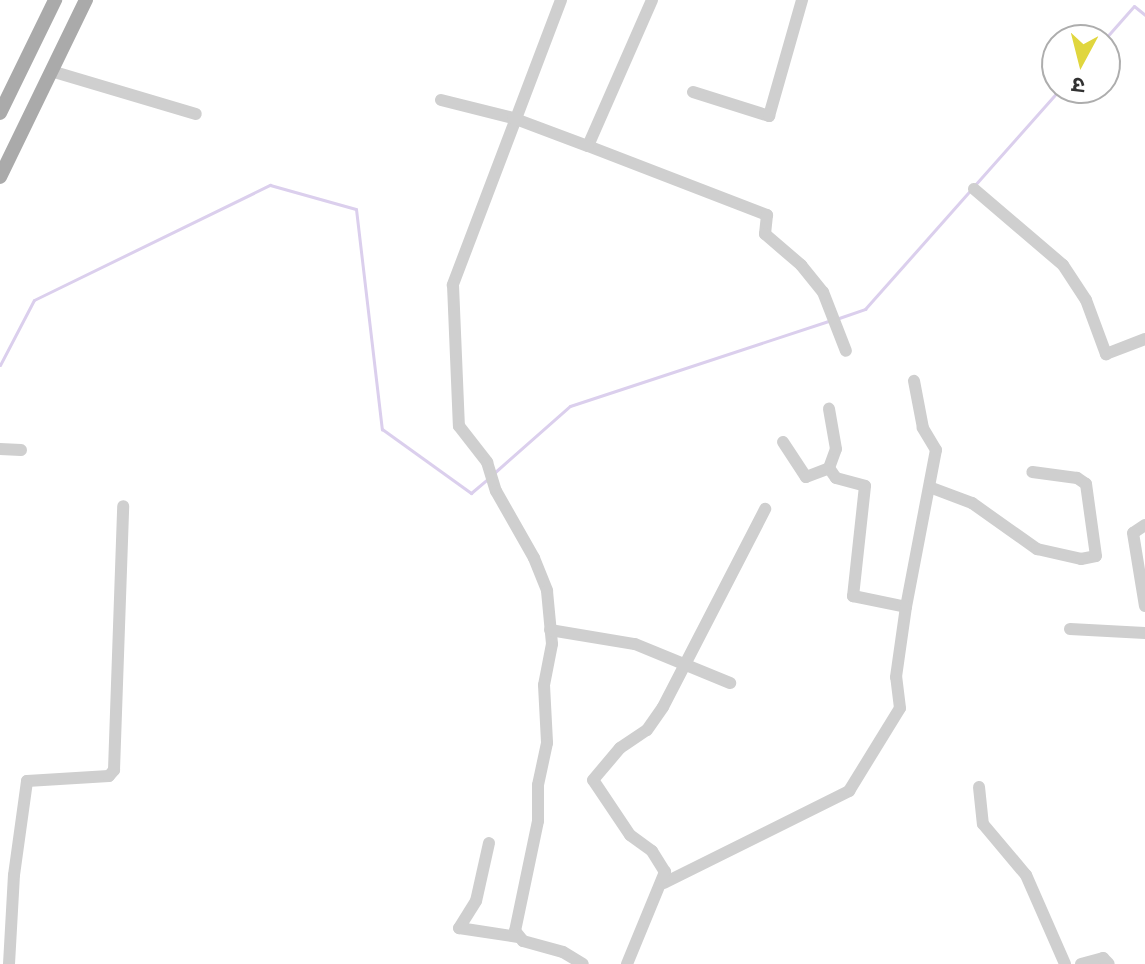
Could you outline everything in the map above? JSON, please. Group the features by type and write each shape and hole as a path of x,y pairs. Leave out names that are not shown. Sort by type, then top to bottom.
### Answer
{"main road":[{"path":"0,113 55,0"},
{"path":"0,177 86,0"}],"street":[{"path":"518,937 515,919 538,821 538,785 547,743 544,685 550,630 541,571 457,413 453,285 513,118 561,0"},
{"path":"588,146 652,0"},
{"path":"693,92 769,116 802,0"},
{"path":"51,71 196,114"},
{"path":"441,100 513,118 767,215 765,234 801,265 830,309 846,351"},
{"path":"974,189 1063,265 1086,300 1106,354 1145,339"},
{"path":"664,883 849,791 900,708 896,677 906,607 932,488 936,447 923,428 914,381"},
{"path":"783,442 806,477 829,468 836,449 829,409"},
{"path":"0,449 21,450"},
{"path":"829,468 836,478 865,483 853,596 906,607"},
{"path":"932,488 972,503 1037,549 1081,559 1096,556 1086,484 1077,478 1032,472"},
{"path":"9,964 14,875 27,781 109,776 114,770 123,506"},
{"path":"627,964 664,883 660,859 630,835 593,780 620,748 647,730 687,662 765,509"},
{"path":"1145,525 1133,533 1145,606"},
{"path":"1070,629 1145,633"},
{"path":"550,630 609,637 687,662 730,683"},
{"path":"979,787 983,824 1026,875 1065,964"},
{"path":"489,843 476,901 459,928 518,937 583,964"},
{"path":"1081,964 1103,958 1109,964"}],"waterway":[{"path":"1118,24 1134,6 1145,15"},
{"path":"974,186 1047,104"},
{"path":"0,365 34,300 270,185 356,209 382,429 471,493 489,478"},
{"path":"839,318 865,309 969,192"},
{"path":"494,473 570,406 832,320"}]}
